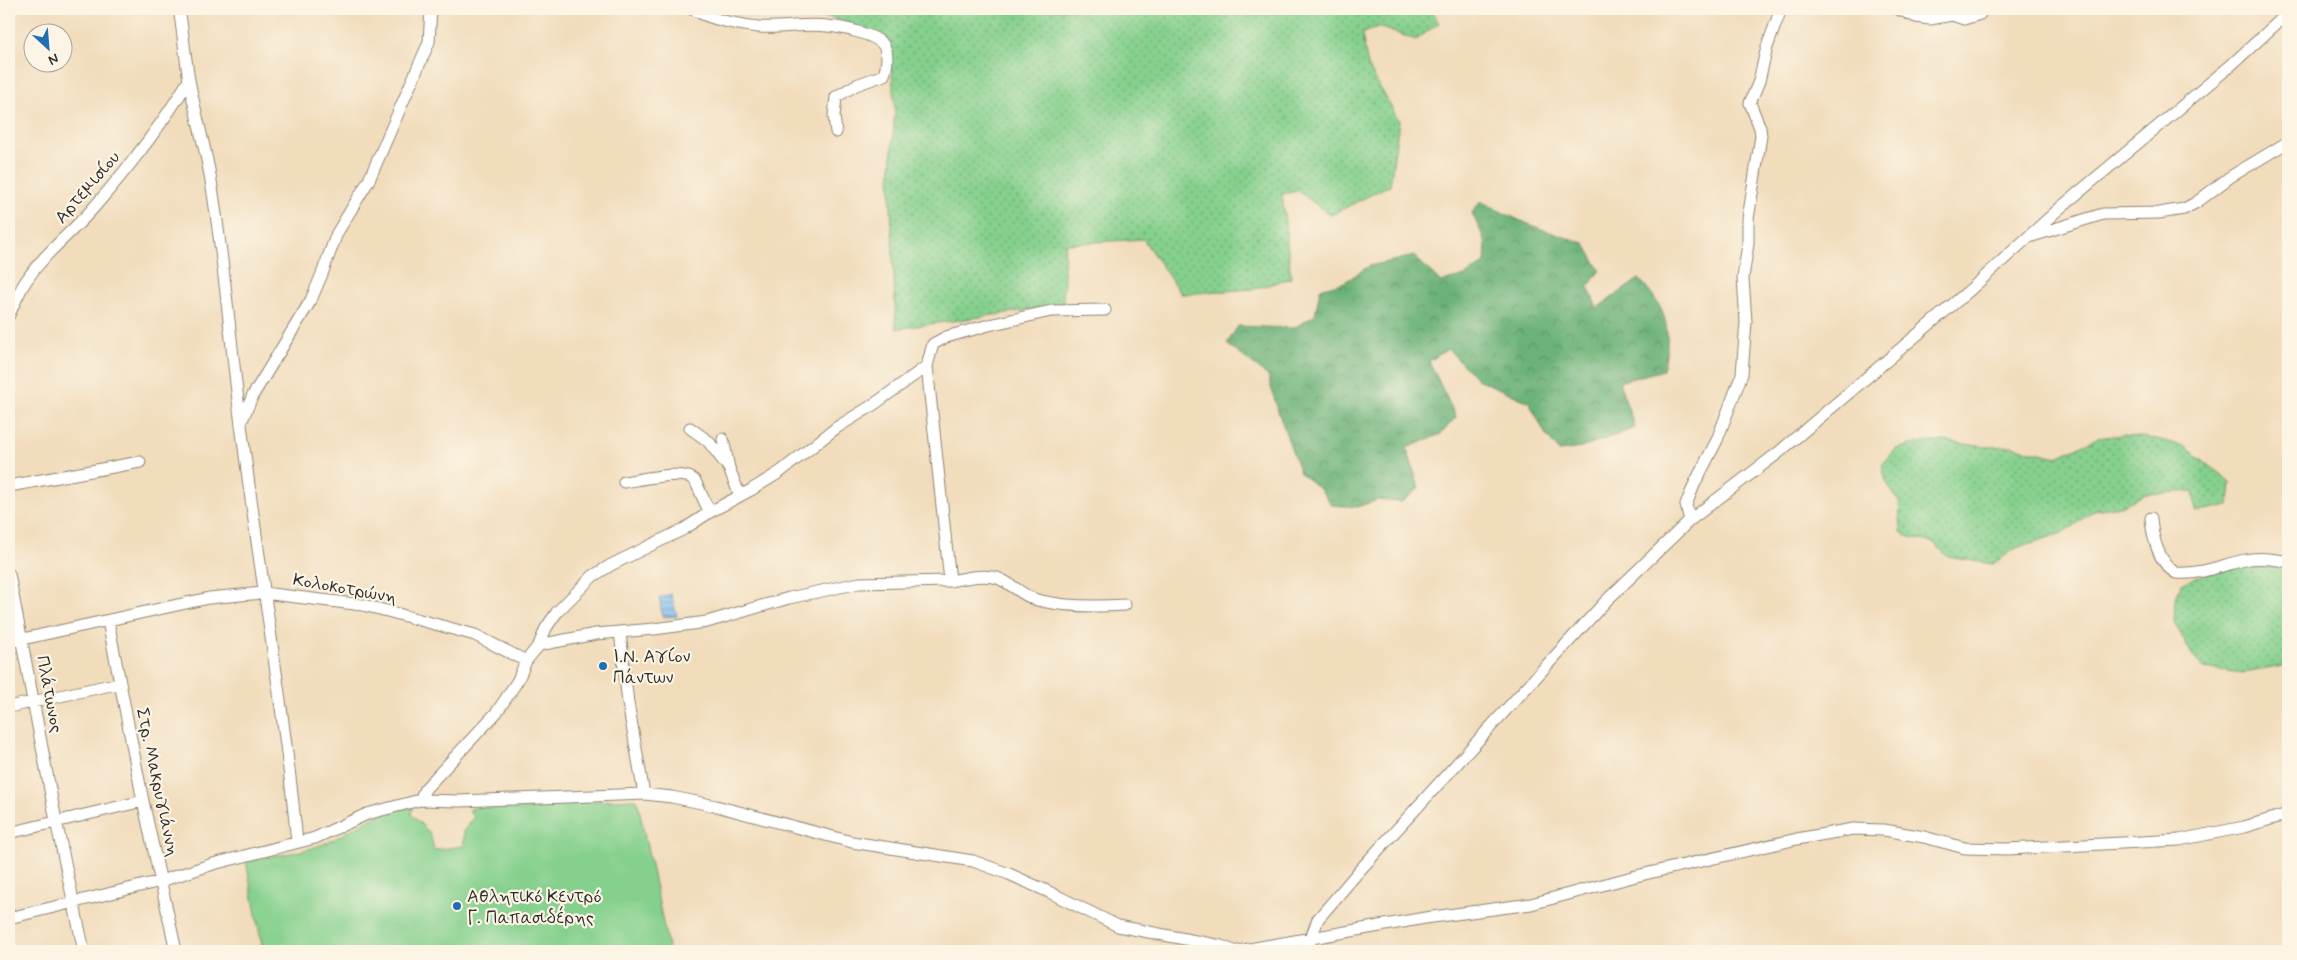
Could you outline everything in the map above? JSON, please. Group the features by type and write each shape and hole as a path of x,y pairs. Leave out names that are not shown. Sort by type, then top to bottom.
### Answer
{"street":[{"path":"180,9 189,80 210,175 230,319 263,593 290,765 298,842"},
{"path":"241,422 253,395 311,300 337,233 369,180 429,42 431,9"},
{"path":"692,9 704,16 758,27 826,25 864,34 884,46 888,63 884,75 856,85 836,97 834,116 836,132"},
{"path":"1690,520 1686,505 1717,440 1742,374 1746,322 1743,278 1748,244 1748,219 1761,136 1760,128 1750,103 1759,81 1767,47 1781,9"},
{"path":"1898,9 1916,17 1930,19 1952,15 1964,20 1980,14"},
{"path":"1308,951 1310,938 1318,919 1523,690 1608,600 1690,520 1778,453 1971,290 2026,237 2229,67 2288,13"},
{"name":"Αρτεμισίου","path":"9,315 26,281 96,205 131,163 167,118 189,80"},
{"path":"2026,237 2103,214 2159,213 2184,209 2197,202 2230,177 2288,142"},
{"path":"950,581 927,366 933,344 946,337 1051,311 1105,310"},
{"path":"420,800 425,789 498,712 518,680 526,661 539,645 546,628 557,612 593,576 611,565 684,529 780,472 836,428 927,366"},
{"path":"690,428 708,441 729,468"},
{"path":"724,439 729,468 740,496"},
{"path":"9,486 140,462"},
{"path":"624,482 670,475 685,476 694,480 710,512"},
{"path":"2151,518 2157,547 2166,564 2176,573 2197,573 2247,559 2271,559 2288,562"},
{"name":"Πλάτωνος","path":"9,574 56,821 84,951"},
{"path":"539,645 596,634 707,622 790,598 859,583 950,581 989,577 999,579 1022,594 1040,600 1075,605 1125,605"},
{"name":"Κολοκοτρώνη","path":"9,642 209,598 244,593 263,593 363,605 387,611 475,635 526,661"},
{"name":"Στρ. Μακρυγιάννη","path":"108,620 143,801 176,951"},
{"path":"620,632 628,704 644,794"},
{"path":"9,708 120,683"},
{"path":"9,918 161,881 213,864 298,842 330,832 367,814 420,800 460,802 644,794 672,797 716,806 852,842 973,861 1009,874 1118,926 1221,946 1234,951"},
{"path":"9,833 143,801"},
{"path":"1238,951 1531,904 1642,874 1845,830 1884,830 1924,837 1965,848 2001,850 2179,840 2244,827 2288,814"}],"green space":[{"path":"712,9 1431,9 1439,23 1416,40 1378,27 1362,34 1368,66 1399,121 1390,185 1331,215 1298,191 1282,194 1291,278 1254,289 1181,294 1143,239 1065,244 1063,305 896,329 890,182 895,108 889,40 833,18 719,12"},
{"path":"1481,201 1531,225 1584,243 1600,270 1588,287 1597,308 1639,279 1656,300 1662,311 1667,332 1666,356 1663,370 1619,382 1635,428 1581,448 1559,451 1546,435 1529,402 1477,379 1448,349 1429,361 1456,417 1441,434 1407,448 1419,488 1402,502 1378,500 1357,507 1332,505 1320,489 1300,473 1268,376 1227,344 1238,326 1294,328 1315,315 1320,289 1345,282 1369,266 1414,256 1441,282 1465,276 1485,263 1486,243 1472,213"},
{"path":"2123,435 2157,439 2183,446 2231,482 2229,505 2196,512 2193,491 2146,494 2120,506 2094,510 2065,532 2016,548 1993,564 1948,557 1934,543 1909,537 1901,532 1899,502 1886,482 1882,465 1896,449 1919,443 1945,441 1986,447 2011,446 2057,457 2097,438"},
{"path":"2254,561 2288,565 2288,665 2244,673 2204,668 2194,658 2174,622 2175,600 2181,584 2195,577"},
{"name":"Αθλητικό Κεντρό Γ. Παπασιδέρης","path":"637,799 669,951 263,951 246,861 318,846 375,817 400,809 413,808 411,814 430,833 434,850 464,846 464,831 474,817 469,810 479,806"}],"water":[{"path":"671,594 677,616 663,617 659,598"}],"place":[{"name":"Ι.Ν. Αγίον Πάντων","path":"603,666"},
{"name":"Αθλητικό Κεντρό Γ. Παπασιδέρης","path":"457,906"}]}
